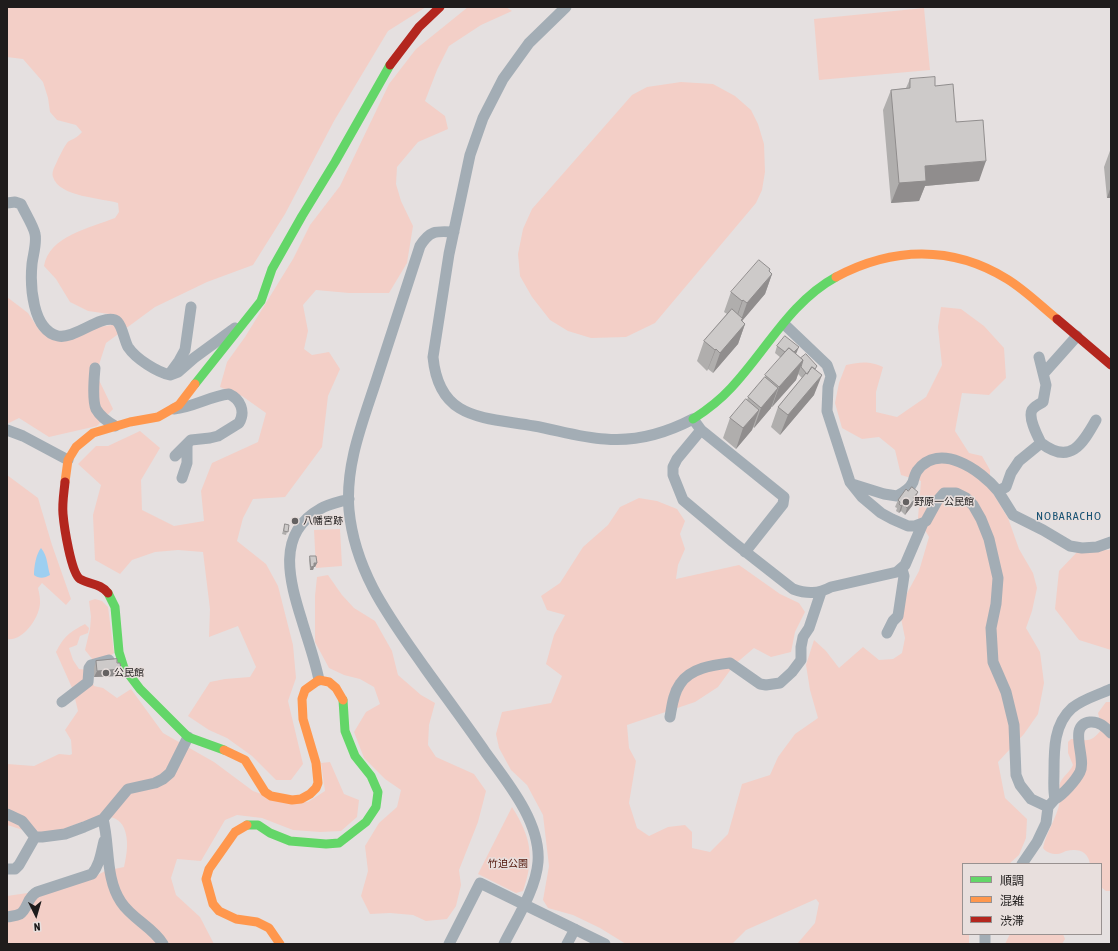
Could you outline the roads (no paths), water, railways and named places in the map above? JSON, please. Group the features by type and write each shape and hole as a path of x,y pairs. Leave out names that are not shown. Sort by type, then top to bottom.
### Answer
{"street":[{"path":"280,944 269,928 257,922 236,919 219,911 213,904 206,879 209,869 229,840 236,832 246,825 258,825 270,833 290,840 326,844 339,843 366,822 376,807 378,792 371,776 355,756 345,731 342,698 336,688 329,682 319,680 305,690 302,699 303,719 316,763 318,783 316,788 310,794 301,799 292,800 271,796 265,792 245,760 227,751 188,737 140,689 128,674 121,658 116,630 115,607 109,595 104,588 80,579 73,568 63,514 68,460 76,447 93,433 115,426 158,417 179,405 260,301 272,269 335,162 390,64 419,27 440,7"},
{"path":"566,7 529,43 503,79 483,118 470,155 454,232 433,357 435,374 439,385 446,395 458,407 472,415 493,420 606,439 628,439 653,436 673,429 693,419 717,402 734,385 802,301 820,287 843,272 870,261 899,254 931,253 963,260 985,268 1007,279 1111,365"},
{"path":"7,203 15,202 21,204 35,234 32,284 36,313 44,328 55,336 66,336 96,323 114,320 117,321 121,327 126,343 136,356 154,368 170,375 178,372 227,333 245,321"},
{"path":"454,232 437,231 426,236 420,246 352,459 349,499 355,545 367,577 388,616 514,791 536,836 538,862 533,884 504,944"},
{"path":"170,375 185,350 191,307"},
{"path":"784,324 827,365 831,376 828,387 827,411 852,484 867,502 892,519 908,526 923,524"},
{"path":"1044,373 1076,336"},
{"path":"1039,357 1046,385 1043,402 1035,407 1031,413 1032,422 1040,443 1050,450 1063,453 1075,450 1087,437 1096,420"},
{"path":"95,368 95,408 107,421 115,426"},
{"path":"172,409 186,408 213,397 229,394 236,398 240,403 242,412 239,423 218,436 191,440 175,456"},
{"path":"693,419 700,430 784,497 783,504 745,552"},
{"path":"7,430 34,441 68,460"},
{"path":"700,430 677,459 673,467 673,475 683,500 745,552 793,589 802,592 821,592 831,587 891,575 902,569 923,524 937,501 944,493 956,493 966,498 973,505 981,519 989,539 998,578 996,604 991,628 993,662 1006,692 1014,724 1016,775 1020,785 1031,799 1052,803 1061,796 1080,772 1082,761 1078,732 1080,727 1087,722 1096,722 1111,733"},
{"path":"998,491 1006,487 1011,473 1019,461 1040,443"},
{"path":"182,478 187,463 188,444"},
{"path":"852,484 884,494 897,496 909,488 916,472 927,462 933,459 948,457 963,463 994,486 1013,515 1070,546 1082,548 1097,547 1111,542"},
{"path":"319,680 289,572 290,551 295,535 301,525 310,516 324,506 349,499"},
{"path":"887,633 892,621 898,616 904,576 902,569"},
{"path":"670,717 673,701 679,684 689,676 707,666 730,663 760,684 766,685 780,683 792,672 800,660 801,647 804,637 809,628 821,592"},
{"path":"62,702 88,682 89,668 91,665 121,658"},
{"path":"1023,863 1040,835 1052,803 1053,752 1059,727 1066,715 1080,702 1111,689"},
{"path":"7,814 22,822 35,837 42,838 75,831 103,819 128,789 155,783 163,779 170,773 188,737"},
{"path":"103,819 111,877 121,903 157,936 163,944"},
{"path":"7,917 22,913 33,894 92,874 101,858 105,836"},
{"path":"7,869 15,869 19,865 35,837"},
{"path":"449,944 480,883 605,944"},
{"path":"568,944 575,929"}],"water":[{"path":"41,548 46,558 50,575 42,578 34,575 34,568"}],"place":[{"name":"野原一公民館","path":"906,502"},
{"name":"八幡宮跡","path":"295,521"},
{"name":"公民館","path":"106,673"}],"district":[{"name":"NOBARACHO","path":"1069,516"}],"park label":[{"name":"竹迫公園","path":"508,864"}]}
